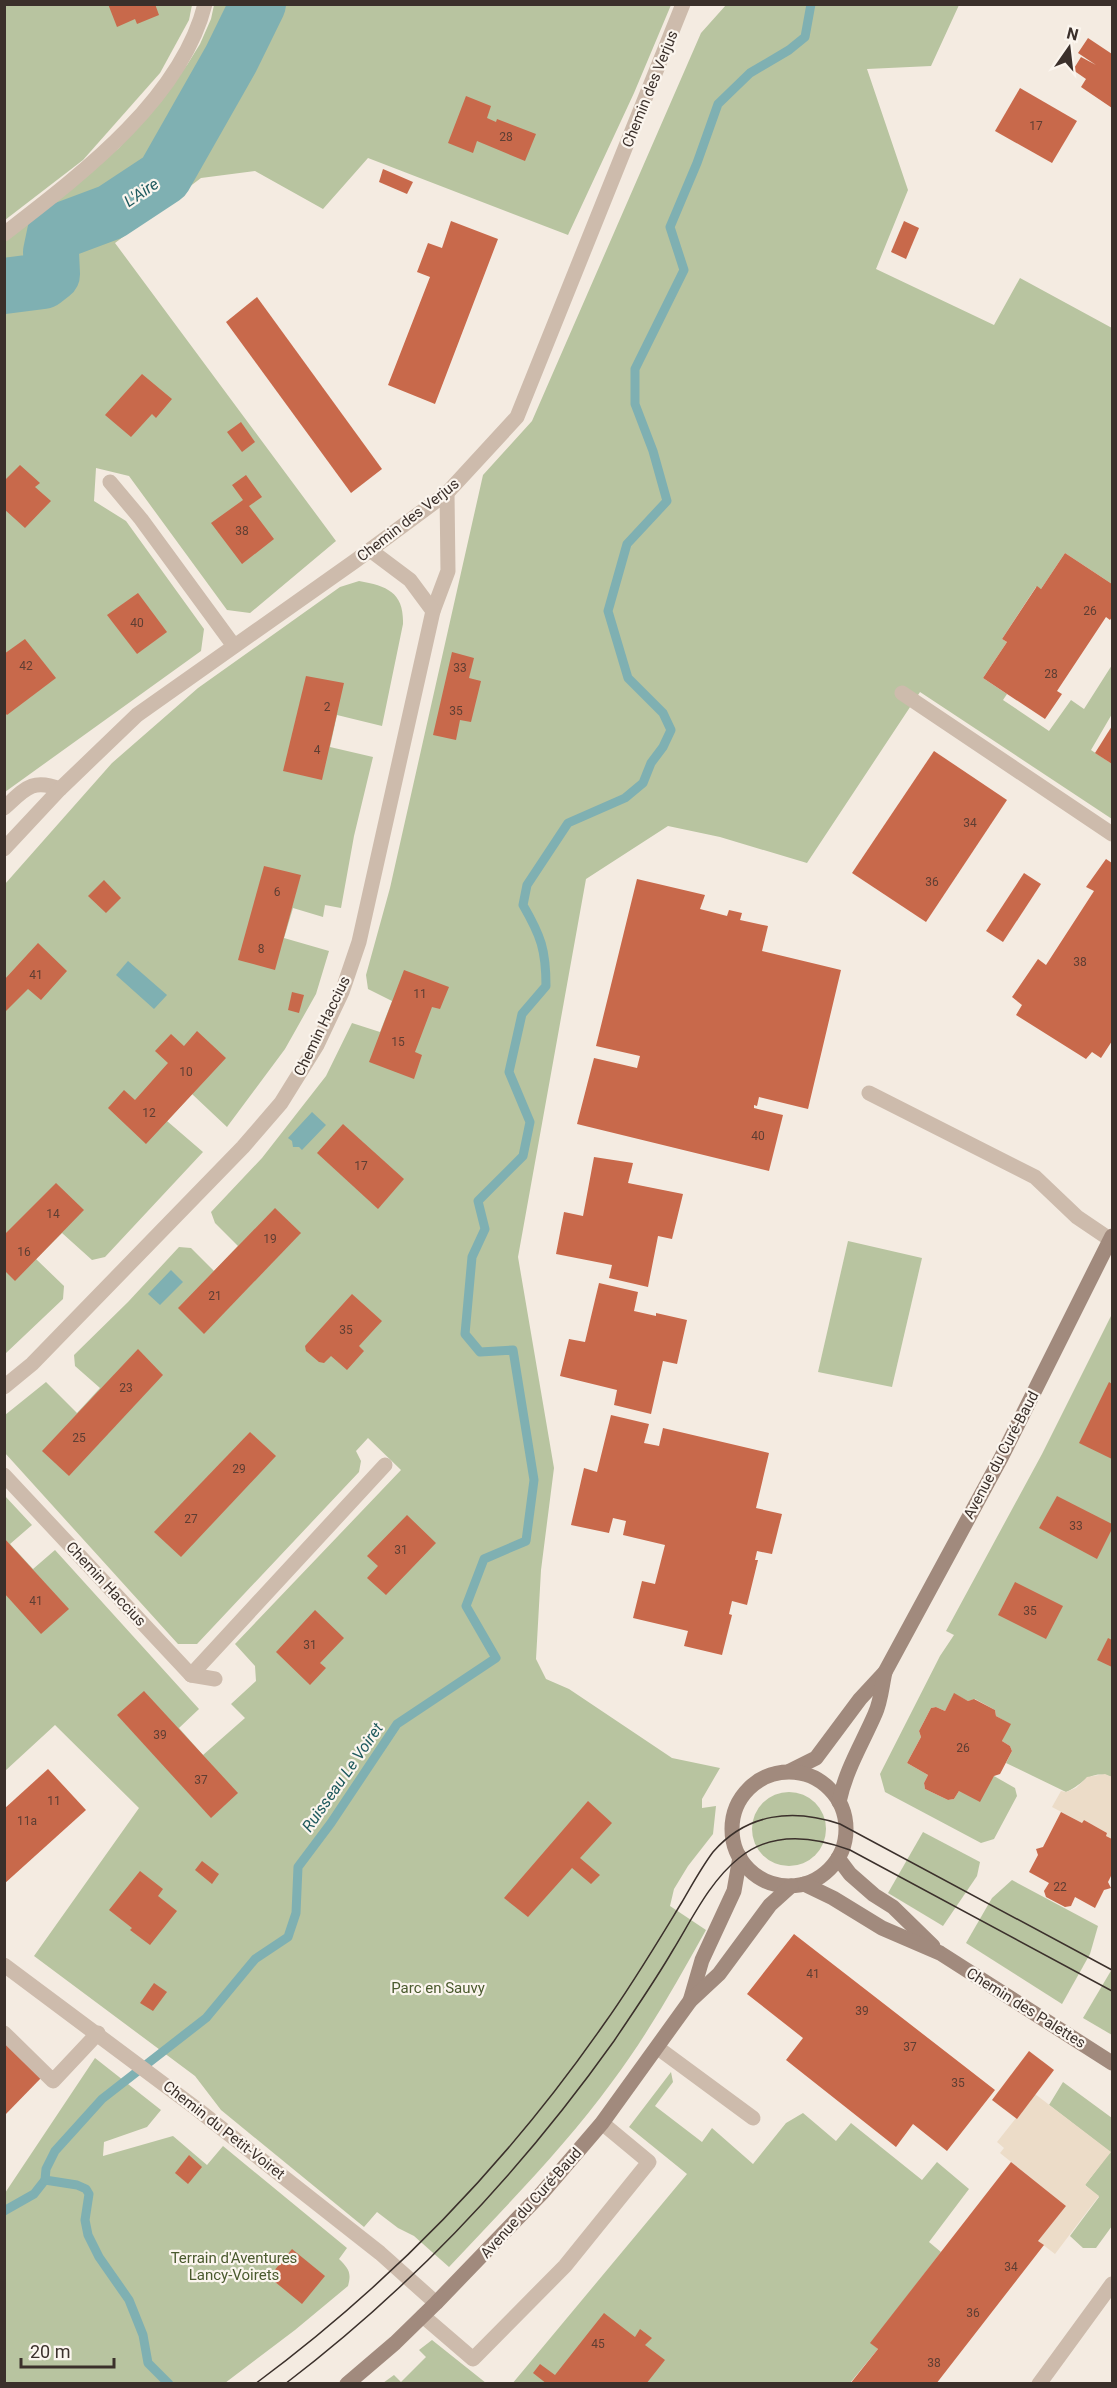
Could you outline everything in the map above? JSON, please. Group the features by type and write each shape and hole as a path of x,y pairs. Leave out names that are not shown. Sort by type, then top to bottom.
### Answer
{"street":[{"path":"4,234 74,180 135,123 186,56 198,29 205,4"},
{"name":"Chemin des Verjus","path":"4,849 60,789 137,715 370,550 447,492 517,417 683,4"},
{"path":"110,482 141,519 234,646"},
{"name":"Chemin Haccius","path":"4,1387 40,1356 243,1147 281,1103 303,1071 342,992 359,942 434,611 448,571 447,492"},
{"path":"370,550 410,580 434,611"},
{"path":"902,693 1113,834"},
{"path":"4,808 25,788 45,783 60,789"},
{"path":"869,1093 1035,1177 1077,1217 1112,1238"},
{"name":"Avenue du Curé-Baud","path":"790,1771 816,1758 860,1700 885,1672 1001,1458 1112,1238"},
{"path":"191,1675 385,1465"},
{"name":"Chemin Haccius","path":"4,1474 191,1675"},
{"name":"Avenue du Curé-Baud","path":"839,1802 843,1781 877,1711 885,1672"},
{"path":"191,1675 214,1679"},
{"path":"790,1771 805,1774 831,1791 839,1802 846,1823 845,1839 838,1858 818,1878 797,1885 766,1881 756,1875 740,1857 732,1833 734,1813 752,1785 764,1777 790,1771"},
{"name":"Avenue du Curé-Baud","path":"690,2001 702,1960 734,1891 740,1857"},
{"name":"Chemin des Palettes","path":"838,1858 850,1874 874,1895 893,1907 940,1953"},
{"name":"Avenue du Curé-Baud","path":"347,2384 423,2316 542,2193 602,2123 690,2001 719,1974 770,1905 797,1885"},
{"name":"Chemin des Palettes","path":"797,1885 833,1898 882,1928 940,1953 1113,2063"},
{"name":"Chemin du Petit-Voiret","path":"4,1965 197,2109 380,2253 436,2303"},
{"path":"4,2033 53,2081 104,2038"},
{"path":"658,2048 753,2118"},
{"path":"423,2316 473,2359 564,2266 649,2162 602,2123"},
{"path":"1038,2384 1113,2284"}],"green space":[{"path":"5,5 192,5 189,20 160,73 83,160 5,220"},
{"path":"214,5 671,5 634,93 568,235 368,158 323,209 255,171 201,178 115,243 336,541 250,613 227,610 129,476 96,468 94,501 126,521 204,629 201,651 5,792 5,239 119,148 187,65 200,44 211,19"},
{"name":"Parc en Sauvy","path":"726,5 959,5 931,66 867,69 908,190 876,269 994,325 1020,278 1112,328 1112,584 1065,553 1041,589 1036,587 1002,639 1007,642 983,678 1007,694 1003,700 1049,731 1071,700 1084,709 1112,665 1112,714 1091,750 1112,764 1112,819 920,692 807,863 720,837 668,826 586,879 518,1257 554,1468 541,1570 536,1659 546,1679 569,1689 672,1758 720,1768 702,1799 702,1808 716,1806 713,1834 688,1866 674,1889 670,1906 706,1930 650,2027 594,2106 534,2177 449,2267 414,2236 398,2228 377,2212 364,2227 221,2110 195,2076 34,1956 139,1808 55,1725 5,1771 5,1496 32,1525 10,1544 33,1569 55,1550 199,1709 179,1728 203,1755 245,1718 231,1704 256,1681 255,1666 235,1644 401,1470 368,1438 356,1451 361,1461 359,1472 197,1644 178,1644 5,1453 5,1415 46,1382 77,1413 100,1388 75,1366 74,1355 179,1247 191,1248 214,1271 238,1246 215,1223 211,1212 262,1158 326,1076 352,1023 380,1032 392,1001 368,989 366,975 390,888 483,475 532,421 701,33"},
{"path":"359,581 378,585 392,593 401,605 403,624 382,726 337,715 330,747 373,757 354,836 341,908 325,905 323,917 293,908 284,938 329,951 316,994 285,1049 227,1127 192,1094 167,1121 203,1152 105,1257 92,1260 62,1233 36,1259 64,1286 63,1299 5,1354 5,884 112,763 198,688 340,587"},
{"path":"848,1241 922,1258 892,1387 818,1372"},
{"path":"1112,1314 1112,1777 1092,1776 1066,1792 1006,1763 1012,1751 1010,1746 1002,1741 1010,1724 996,1716 995,1710 975,1699 968,1701 954,1694 945,1711 936,1707 931,1708 919,1731 921,1737 907,1763 928,1775 924,1783 925,1789 948,1800 954,1799 959,1791 994,1776 1015,1788 1017,1796 994,1839 981,1843 885,1792 880,1774 940,1656 954,1635 946,1631 1042,1454"},
{"path":"789,1792 803,1795 815,1803 823,1815 826,1829 823,1843 815,1855 803,1863 789,1866 775,1863 763,1855 755,1843 752,1829 755,1815 763,1803 775,1795"},
{"path":"923,1832 980,1862 977,1876 943,1926 888,1893"},
{"path":"1012,1880 1098,1926 1090,1954 1062,2004 966,1943 992,1898"},
{"path":"1112,1969 1112,2035 1083,2018"},
{"name":"Terrain d'Aventures Lancy-Voirets","path":"95,2058 161,2110 147,2127 104,2142 103,2156 173,2136 207,2165 223,2146 347,2248 339,2259 345,2265 350,2277 348,2286 225,2383 5,2384 5,2193"},
{"path":"671,2072 673,2082 655,2106 702,2142 712,2128 753,2164 786,2123 803,2113 836,2141 851,2123 922,2180 937,2162 969,2189 929,2242 941,2252 871,2343 878,2349 850,2383 512,2384 687,2174 629,2127"},
{"path":"1063,2082 1112,2118 1112,2226 1096,2248 1083,2248 1070,2236 1099,2197 1085,2185 1110,2152 1049,2105"},
{"path":"432,2340 486,2383 383,2383 394,2375 401,2382 426,2357 419,2350"}],"shaded area":[{"path":"1105,1774 1112,1777 1112,1839 1106,1836 1107,1833 1084,1820 1082,1823 1052,1807 1061,1791 1066,1792 1076,1788 1087,1777"},
{"path":"1035,2094 1111,2152 1085,2185 1099,2196 1055,2254 1038,2241 1066,2206 1000,2153 1004,2148 997,2142"}],"water":[{"path":"128,961 167,995 154,1009 116,975"},
{"path":"312,1112 326,1125 302,1150 299,1147 293,1147 292,1141 288,1138"},
{"path":"171,1270 183,1282 160,1305 148,1294"}],"building":[{"path":"108,4 155,4 159,15 137,24 135,19 117,27"},
{"path":"1088,38 1112,54 1112,108 1081,87 1086,79 1073,70 1081,57 1096,65 1078,53"},
{"path":"1020,88 1077,121 1052,163 995,131"},
{"path":"466,96 491,106 487,118 496,122 497,119 536,134 525,161 477,141 473,153 448,143"},
{"path":"383,169 413,182 407,194 379,182"},
{"path":"451,221 498,239 435,404 388,385 430,277 417,272 428,243 442,248"},
{"path":"904,221 919,228 906,259 891,252"},
{"path":"257,297 382,469 351,493 226,322"},
{"path":"142,374 172,399 156,418 152,414 131,437 105,415"},
{"path":"241,422 255,442 242,452 227,432"},
{"path":"20,465 40,483 35,487 51,501 25,528 4,509 4,481"},
{"path":"246,475 262,497 249,506 274,539 242,564 211,523 243,500 232,485"},
{"path":"1065,553 1112,584 1112,617 1110,620 1106,617 1057,691 1062,694 1045,719 983,678 1007,642 1002,639 1037,586 1041,589"},
{"path":"138,593 167,632 137,654 107,615"},
{"path":"25,639 56,678 7,715 4,712 4,654"},
{"path":"452,652 474,658 469,678 481,681 471,722 460,720 456,740 433,735"},
{"path":"306,676 344,683 322,780 283,771"},
{"path":"1112,726 1112,764 1095,753"},
{"path":"934,751 1007,800 926,922 852,873"},
{"path":"1106,859 1112,863 1112,1041 1101,1058 1092,1052 1086,1059 1016,1015 1022,1005 1012,997 1038,959 1046,965 1094,891 1086,887"},
{"path":"264,866 301,875 275,970 238,960"},
{"path":"1024,873 1041,884 1003,942 986,931"},
{"path":"637,879 705,895 700,909 727,916 729,910 742,913 740,920 768,926 762,951 841,970 808,1109 759,1097 757,1106 754,1105 754,1108 783,1115 769,1171 577,1124 594,1058 637,1068 640,1056 596,1046"},
{"path":"104,880 121,898 106,913 88,896"},
{"path":"38,943 67,971 41,1000 28,989 4,1013 4,980"},
{"path":"404,970 449,987 440,1009 432,1007 415,1052 422,1055 414,1079 369,1062"},
{"path":"292,992 304,995 299,1013 288,1010"},
{"path":"197,1031 226,1058 146,1144 108,1108 124,1090 135,1100 168,1063 155,1051 171,1034 184,1046"},
{"path":"343,1124 404,1179 378,1209 317,1153"},
{"path":"594,1157 633,1163 628,1183 683,1194 672,1239 658,1236 648,1287 609,1278 612,1265 556,1254 564,1212 583,1216"},
{"path":"56,1183 84,1210 15,1281 4,1270 4,1235"},
{"path":"275,1208 301,1233 204,1334 178,1308"},
{"path":"599,1283 638,1292 634,1311 687,1320 677,1364 663,1361 651,1414 614,1405 617,1390 560,1376 569,1339 585,1342"},
{"path":"352,1294 382,1321 359,1346 364,1351 347,1370 331,1356 324,1363 319,1362 306,1351 305,1346"},
{"path":"138,1349 163,1375 69,1476 42,1451"},
{"path":"1109,1382 1112,1384 1112,1459 1079,1443"},
{"path":"611,1415 649,1424 644,1443 659,1446 663,1428 769,1453 756,1508 782,1514 772,1554 757,1551 755,1560 758,1560 747,1605 732,1601 729,1614 732,1615 722,1655 684,1646 688,1631 633,1618 642,1581 655,1584 665,1545 623,1535 626,1521 613,1518 609,1533 571,1525 584,1468 597,1472"},
{"path":"250,1432 276,1456 181,1557 154,1532"},
{"path":"1057,1496 1112,1524 1112,1529 1097,1559 1039,1528"},
{"path":"407,1515 436,1543 386,1595 367,1578 378,1566 367,1556"},
{"path":"4,1538 69,1609 41,1634 4,1593"},
{"path":"1015,1582 1063,1606 1046,1639 998,1615"},
{"path":"315,1610 344,1638 320,1663 326,1668 310,1685 276,1652"},
{"path":"1108,1638 1112,1640 1112,1667 1097,1660"},
{"path":"144,1691 238,1793 211,1818 117,1715"},
{"path":"954,1693 968,1701 974,1699 995,1710 996,1716 1011,1724 1002,1741 1010,1746 1012,1751 1000,1774 994,1776 980,1802 959,1791 954,1799 948,1800 925,1789 924,1783 928,1775 907,1763 921,1737 919,1731 931,1708 936,1707 945,1711"},
{"path":"48,1769 86,1810 4,1884 4,1809"},
{"path":"588,1801 612,1823 580,1858 600,1875 591,1884 572,1868 528,1917 504,1898"},
{"path":"1061,1812 1082,1823 1084,1820 1107,1833 1106,1836 1112,1839 1112,1874 1108,1882 1111,1888 1104,1890 1095,1908 1075,1897 1071,1906 1065,1907 1046,1897 1044,1891 1049,1883 1029,1872 1038,1855 1036,1849 1043,1847"},
{"path":"202,1861 219,1874 212,1884 195,1870"},
{"path":"140,1871 163,1889 158,1896 177,1911 150,1945 109,1910"},
{"path":"794,1934 995,2090 947,2151 913,2124 896,2147 786,2060 803,2038 747,1994"},
{"path":"154,1983 167,1992 153,2011 140,2003"},
{"path":"4,2041 42,2077 4,2116"},
{"path":"1029,2051 1054,2070 1017,2119 992,2100"},
{"path":"189,2155 202,2167 188,2184 175,2173"},
{"path":"1011,2162 1066,2206 1038,2241 1044,2245 936,2384 850,2384 878,2349 870,2343"},
{"path":"292,2249 325,2276 302,2304 269,2277"},
{"path":"604,2313 635,2337 640,2329 652,2338 645,2345 665,2360 646,2384 547,2384 533,2373 540,2364 555,2375"}],"waterway":[{"name":"L'Aire","path":"4,286 43,281 52,274 51,252 55,233 111,212 164,177 231,59 258,4"},
{"name":"Ruisseau Le Voiret","path":"169,2384 148,2363 143,2335 129,2300 99,2257 88,2235 85,2220 89,2194 86,2189 77,2185 45,2180 46,2169 55,2151 102,2099 206,2018 255,1959 288,1937 296,1913 298,1867 331,1823 397,1724 496,1658 466,1606 484,1559 526,1541 534,1480 513,1350 480,1352 465,1334 472,1257 485,1229 478,1201 523,1156 530,1122 509,1072 522,1014 546,986 546,973 541,944 523,905 527,885 568,823 625,798 643,783 651,763 663,747 671,730 663,713 628,678 608,611 627,544 667,501 653,451 635,404 635,369 684,270 670,227 697,163 718,104 750,73 789,50 805,37 811,4"},
{"path":"4,2211 34,2194 45,2180"}],"tram line":[{"path":"255,2384 353,2305 399,2263 487,2172 567,2075 604,2024 713,1852 741,1829 772,1817 788,1816 805,1816 840,1824 1112,1970"},
{"path":"285,2384 377,2308 462,2225 503,2181 542,2136 614,2041 710,1889 729,1867 752,1849 779,1840 807,1839 850,1850 1112,1991"}]}
